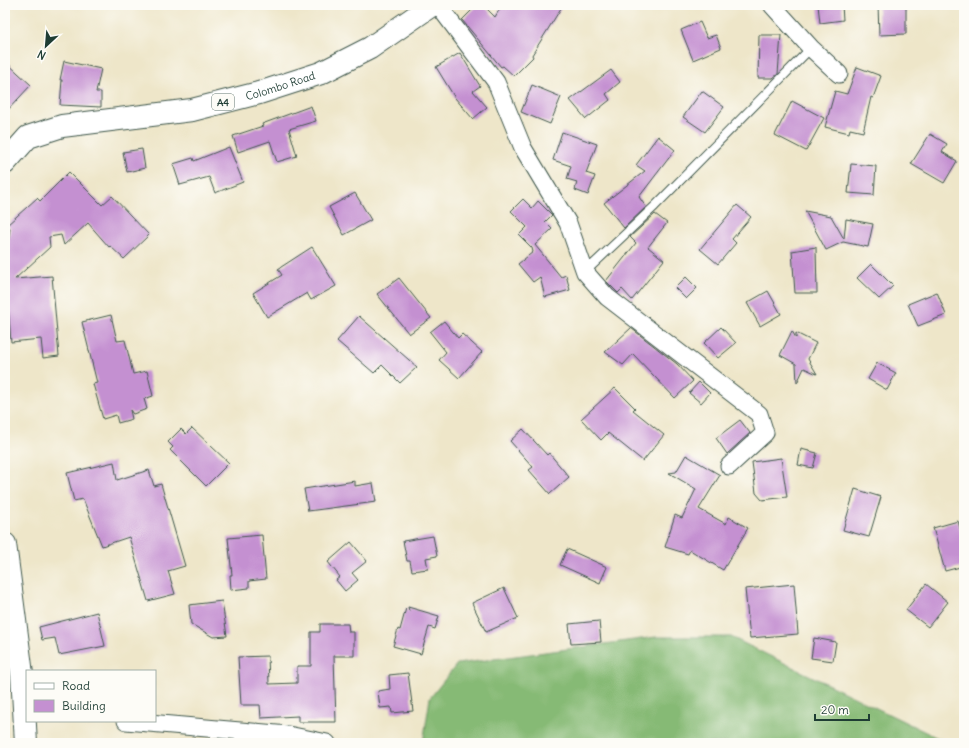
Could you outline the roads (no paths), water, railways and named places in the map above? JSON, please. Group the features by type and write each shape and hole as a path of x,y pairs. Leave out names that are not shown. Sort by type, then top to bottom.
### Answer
{"highway":[{"name":"Colombo Road","path":"5,163 28,137 62,126 192,110 259,93 320,73 370,48 432,5"},
{"path":"5,544 24,676 26,743"}],"street":[{"path":"438,5 496,82 523,148 568,223 584,272 607,297 760,414 765,433 729,466"},
{"path":"772,5 811,48 839,74"},
{"path":"138,722 288,735 327,743"}],"lane":[{"path":"584,272 655,206 811,48"}]}
